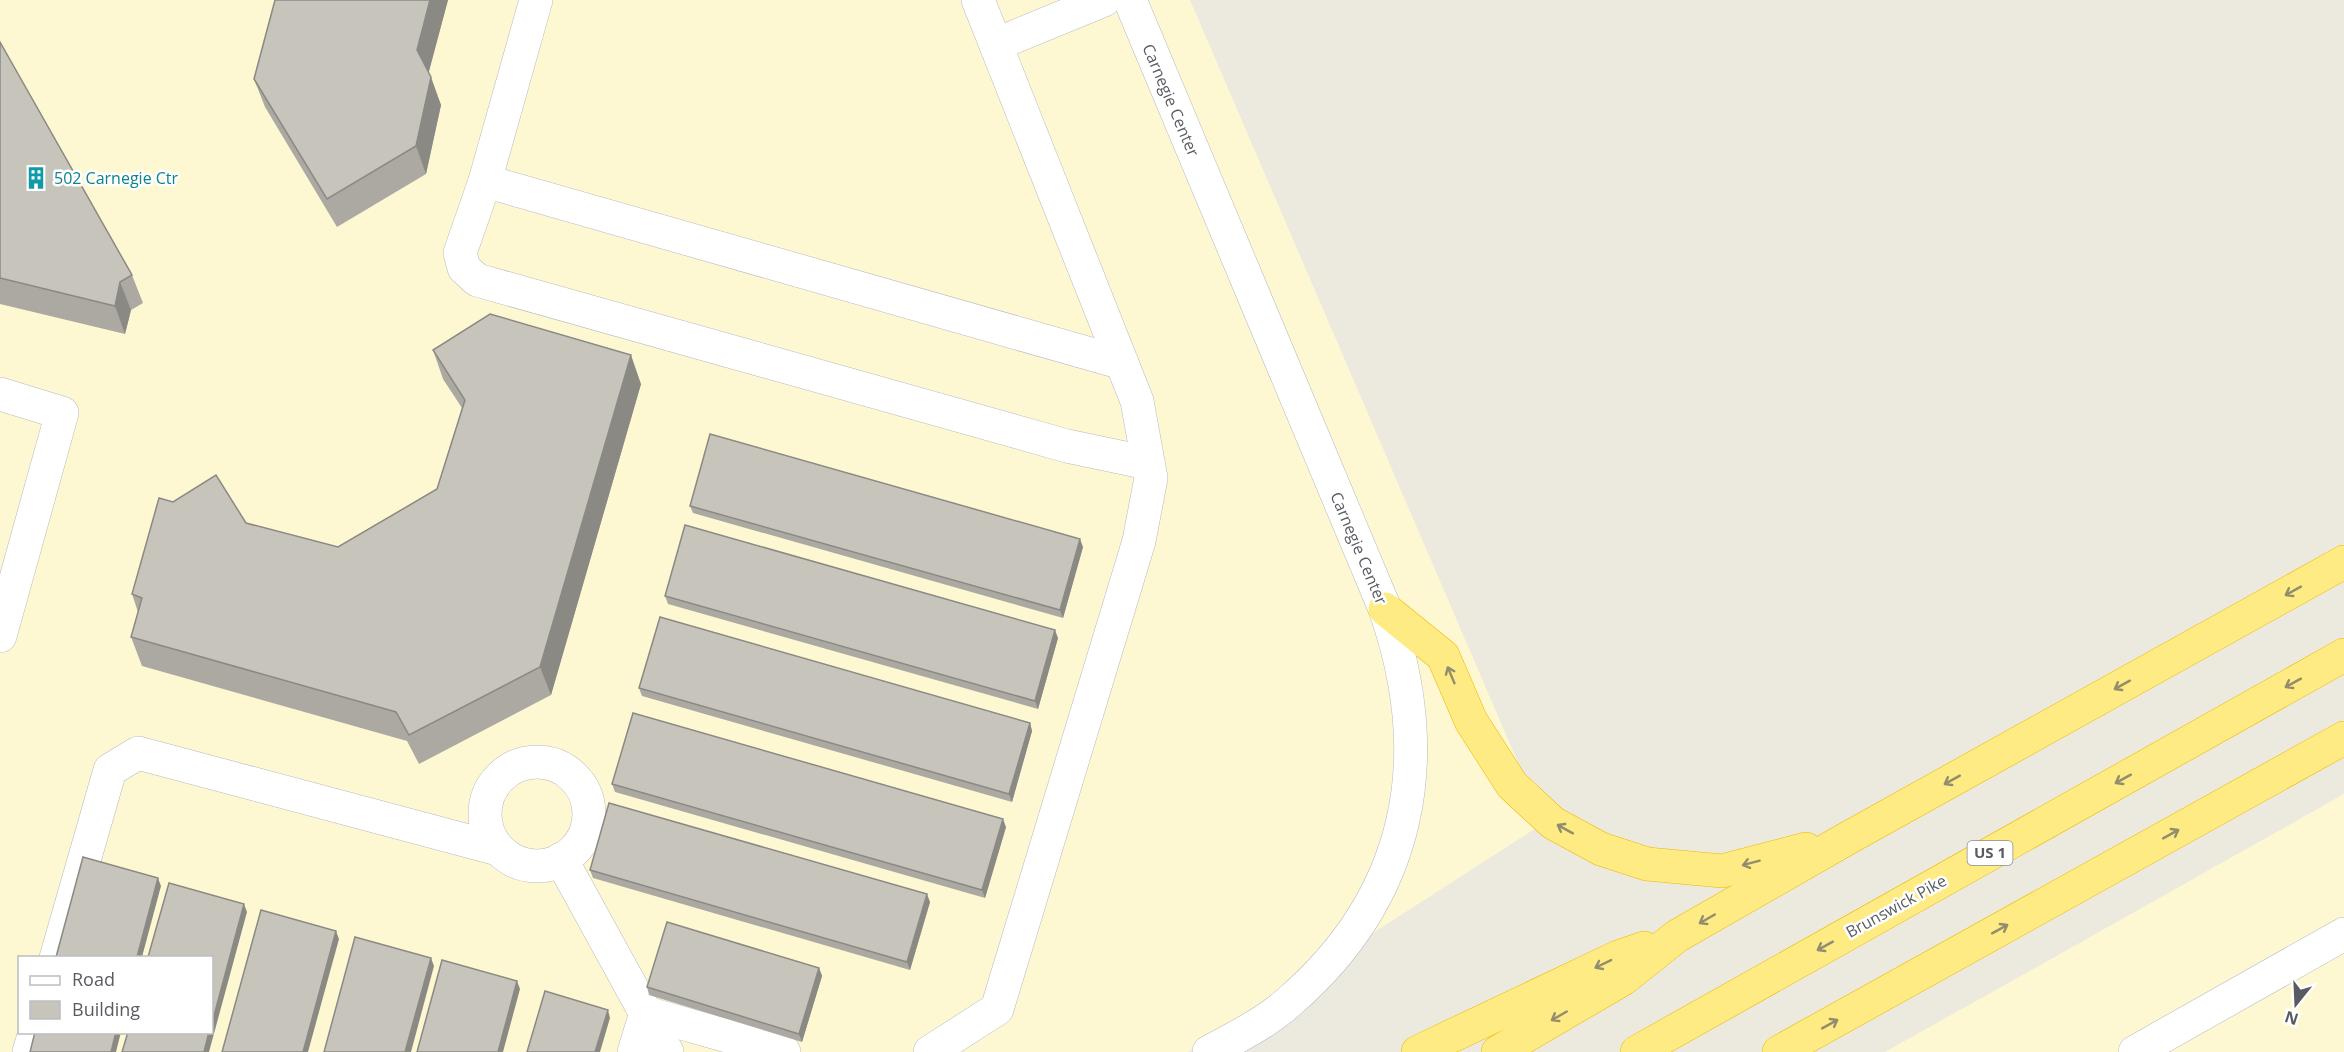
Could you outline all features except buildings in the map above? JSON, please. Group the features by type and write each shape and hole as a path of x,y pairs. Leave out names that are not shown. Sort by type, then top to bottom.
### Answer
{"highway":[{"path":"1498,1052 1623,979 1677,936 1848,838 2344,562"},
{"path":"1385,609 1443,656 1471,722 1512,785 1553,823 1601,849 1647,864 1722,871 1848,838"},
{"name":"Brunswick Pike","path":"1637,1052 2344,655"},
{"path":"1779,1052 2344,738"},
{"path":"1418,1052 1618,957 1677,936"}],"street":[{"path":"536,0 485,181 460,253 464,268 477,280 1066,446 1148,464"},
{"path":"930,1052 997,1010 1139,541 1151,478 1137,401 978,0"},
{"path":"997,44 1104,0"},
{"name":"Carnegie Center","path":"1130,0 1385,609 1397,643 1410,699 1413,751 1406,808 1392,859 1368,911 1331,963 1289,1003 1209,1052"},
{"path":"485,181 1122,363"},
{"path":"0,394 62,413 0,636"},
{"path":"56,956 110,770 138,753 498,849"},
{"path":"533,761 549,763 566,770 579,782 587,799 589,816 585,833 576,849 561,860 544,865 527,865 511,859 498,849 489,835 485,819 486,802 492,787 503,774 517,765 533,761"},
{"path":"561,860 667,1052"},
{"path":"2134,1052 2344,934"},
{"path":"634,1052 646,1013"},
{"path":"646,1013 784,1052"},
{"path":"29,1052 34,1034"}],"shaded area":[{"path":"0,0 1190,0 1544,823 1188,1052 0,1052"},
{"path":"2344,794 2344,1052 1885,1052 2053,958"}],"place":[{"name":"502 Carnegie Ctr","path":"36,178"}]}
